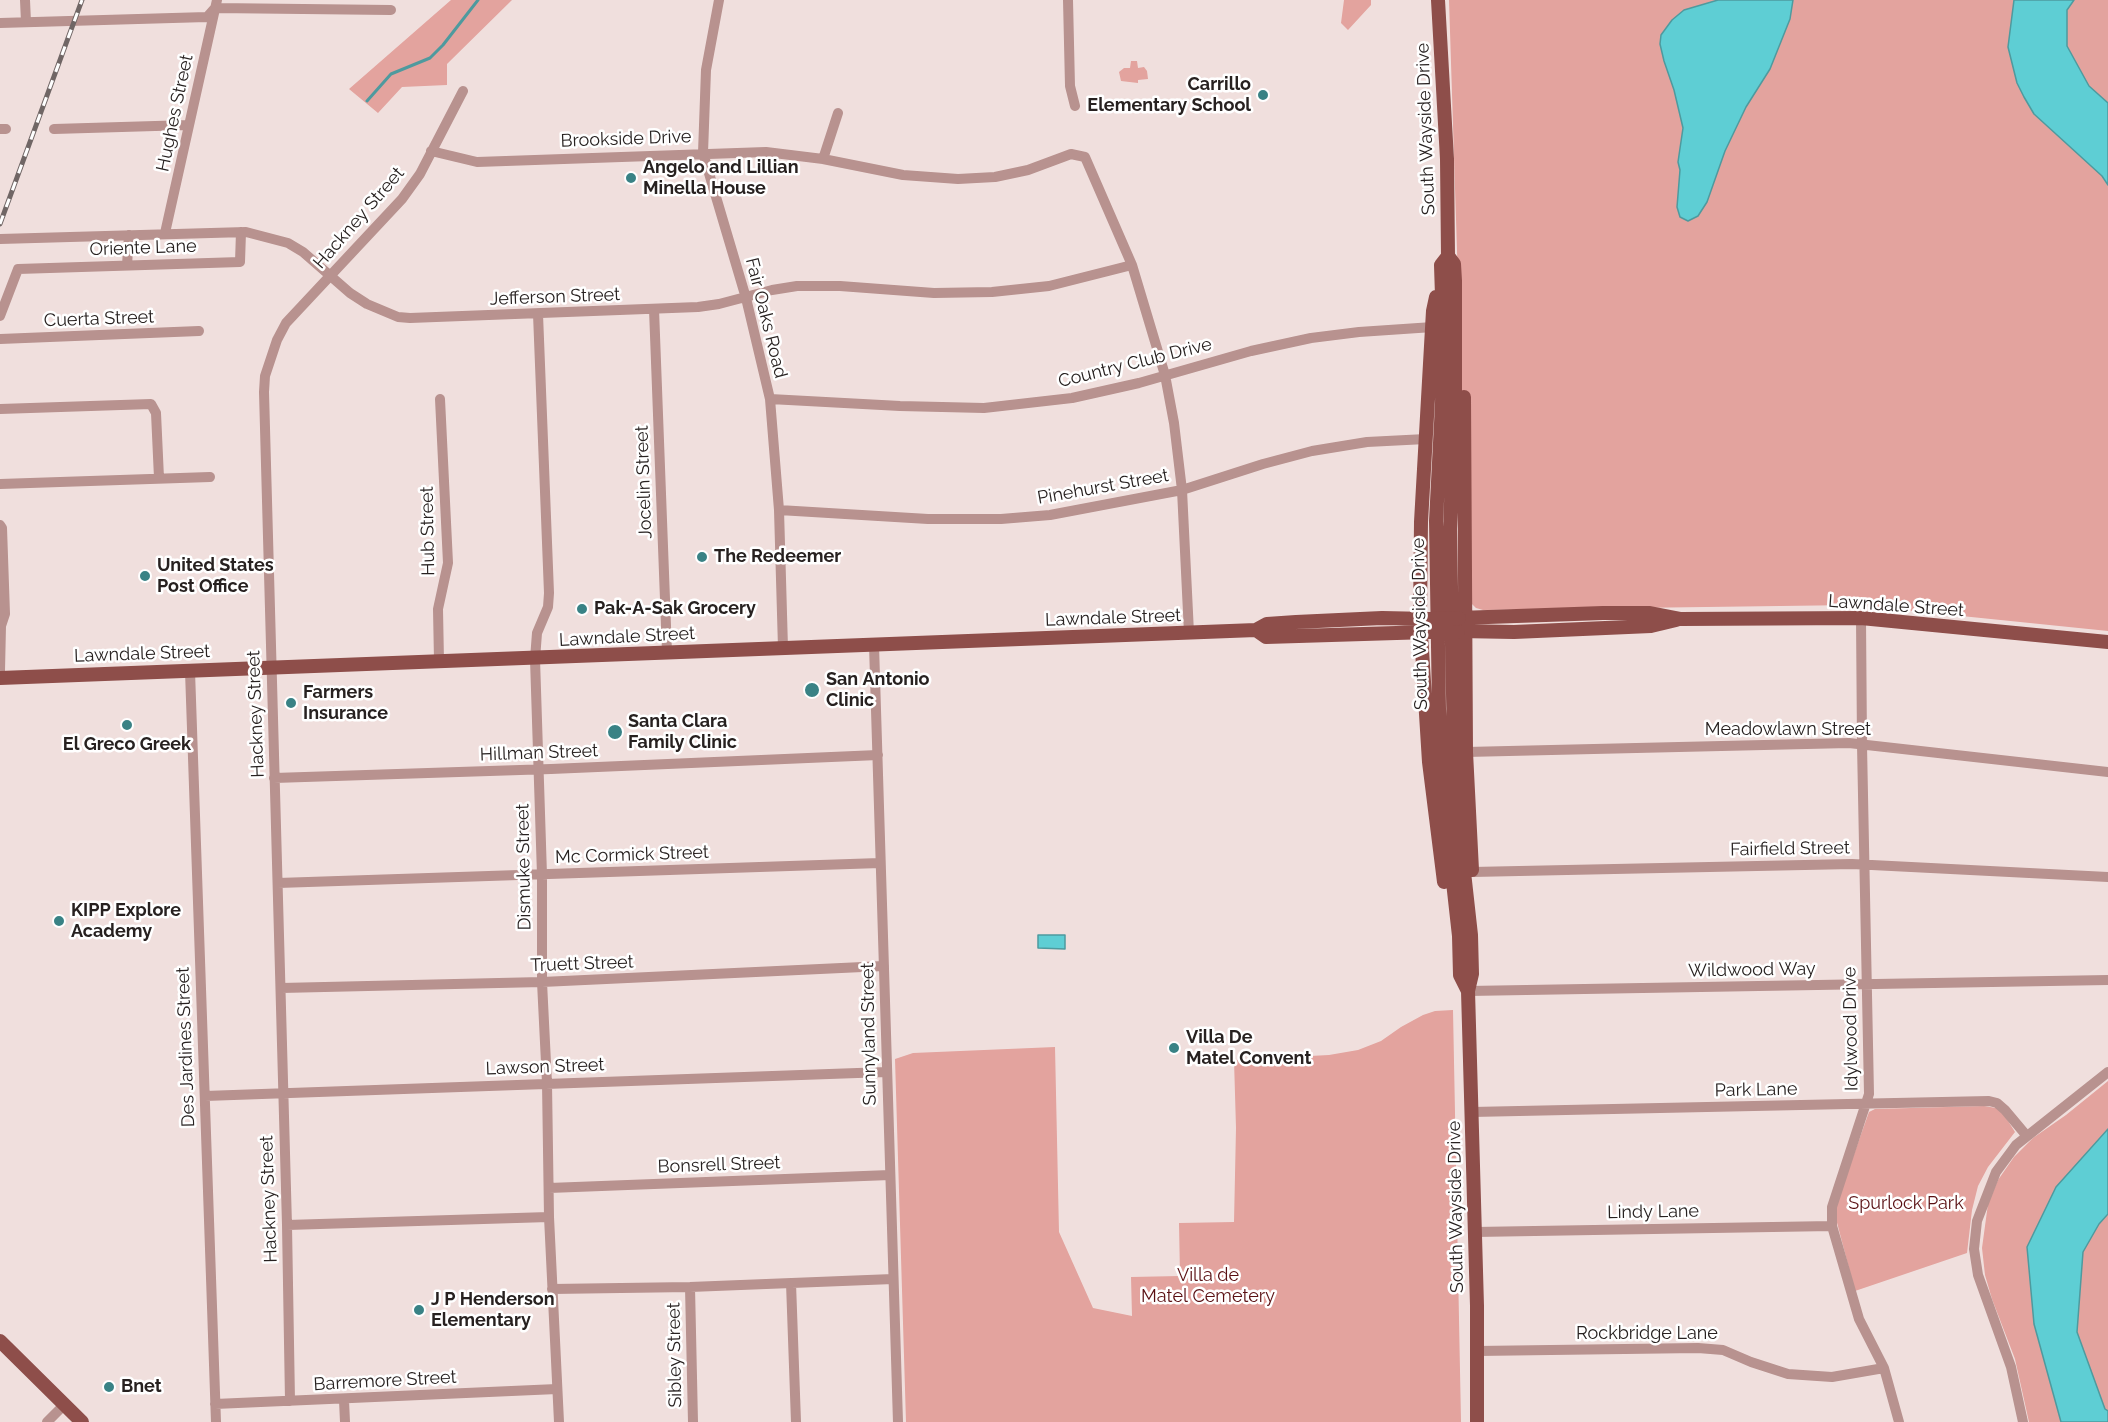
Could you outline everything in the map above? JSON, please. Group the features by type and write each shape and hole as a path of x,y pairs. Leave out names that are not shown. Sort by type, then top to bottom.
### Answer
{"main road":[{"name":"South Wayside Drive","path":"1438,0 1447,159 1448,256 1454,264 1455,281 1455,401 1450,529 1455,792 1465,935"},
{"name":"South Wayside Drive","path":"1448,256 1441,265 1442,404 1436,521 1439,709 1446,819 1472,974 1468,991 1478,1422"},
{"path":"1441,274 1433,310 1421,522 1428,762 1446,901 1465,935"},
{"path":"1455,281 1463,348 1462,624 1473,899 1465,935"},
{"path":"1603,613 1603,628"},
{"name":"Lawndale Street","path":"0,678 1189,633 1257,630 1267,624 1296,622 1462,624 1603,613 1650,613 1681,619 1861,618 2108,642"},
{"name":"Lawndale Street","path":"1462,624 1514,632 1651,626 1681,619"},
{"path":"1296,622 1296,636"},
{"name":"Lawndale Street","path":"1257,630 1266,637 1425,625"},
{"path":"0,1341 82,1422"}],"street":[{"path":"25,0 26,22"},
{"name":"Fair Oaks Road","path":"719,0 706,70 703,153 746,298 770,399 779,510 783,648"},
{"path":"1068,0 1070,86 1075,106"},
{"path":"0,23 207,17 216,4 391,10"},
{"name":"Hughes Street","path":"165,233 216,4"},
{"name":"Hackney Street","path":"290,1401 265,376 273,350 286,323 402,199 420,174 463,91"},
{"path":"823,159 838,113"},
{"path":"54,129 189,125"},
{"name":"Brookside Drive","path":"431,151 477,162 766,152 823,159 903,175 958,179 995,177 1028,170 1064,155 1077,154 1085,157 1093,171 1132,265"},
{"name":"Jefferson Street","path":"0,239 241,232 273,237 303,252 350,293 367,304 398,316 410,318 698,307 746,298 772,290 806,286 934,293 1009,290 1049,286 1132,265"},
{"name":"Oriente Lane","path":"0,316 18,269 240,261 241,232"},
{"path":"127,265 129,235"},
{"path":"1132,265 1165,375 1174,423 1182,490 1189,633"},
{"name":"Jocelin Street","path":"654,309 667,652"},
{"name":"Dismuke Street","path":"538,314 549,593 548,607 537,633 535,659 549,1217 559,1422"},
{"name":"Country Club Drive","path":"770,399 984,408 1072,398 1251,351 1311,338 1433,327"},
{"name":"Cuerta Street","path":"0,339 199,331"},
{"name":"Hub Street","path":"439,662 438,609 448,564 440,399"},
{"path":"0,409 151,405 156,413 159,478"},
{"name":"Pinehurst Street","path":"779,510 928,519 1001,519 1050,515 1182,490 1263,464 1312,452 1367,442 1426,439"},
{"path":"0,484 210,477"},
{"path":"0,525 5,614 1,625 0,671"},
{"name":"Idylwood Drive","path":"1861,618 1869,1094 1832,1207 1832,1226 1859,1320 1884,1368 1899,1422"},
{"name":"Sunnyland Street","path":"874,645 898,1422"},
{"name":"Des Jardines Street","path":"190,671 216,1422"},
{"name":"Meadowlawn Street","path":"1466,752 1862,745 2108,772"},
{"name":"Hillman Street","path":"274,778 878,755"},
{"name":"Mc Cormick Street","path":"278,883 880,863"},
{"name":"Fairfield Street","path":"1472,872 1865,864 2108,878"},
{"name":"Truett Street","path":"281,988 542,982 884,966"},
{"name":"Wildwood Way","path":"1468,991 2108,980"},
{"name":"Lawson Street","path":"205,1096 886,1072"},
{"path":"2023,1422 2012,1367 1978,1275 1974,1249 1977,1221 1996,1172 2004,1158 2026,1135 2108,1072"},
{"name":"Park Lane","path":"1472,1112 1989,1101 1997,1103 2005,1110 2026,1135"},
{"name":"Bonsrell Street","path":"549,1188 890,1175"},
{"path":"287,1225 549,1217"},
{"name":"Lindy Lane","path":"1475,1232 1832,1226"},
{"path":"552,1289 690,1287 893,1279"},
{"path":"791,1283 796,1422"},
{"name":"Sibley Street","path":"690,1287 693,1422"},
{"name":"Rockbridge Lane","path":"1477,1351 1698,1348 1723,1350 1788,1374 1832,1377 1884,1368"},
{"name":"Barremore Street","path":"215,1404 557,1389"},
{"path":"344,1400 345,1422"},
{"path":"48,1422 65,1404"}],"green space":[{"path":"451,0 512,0 447,64 447,85 402,87 378,113 349,89"},
{"path":"1344,0 1371,0 1371,5 1348,30 1341,23"},
{"path":"1449,0 2108,0 2108,631 1854,605 1483,610 1476,608 1468,595"},
{"path":"1131,61 1137,61 1138,68 1144,67 1148,79 1138,80 1138,83 1121,81 1119,72 1124,68 1130,68"},
{"name":"Villa de Matel Cemetery","path":"1453,1010 1461,1422 906,1422 895,1059 913,1053 1055,1047 1059,1232 1093,1308 1132,1316 1131,1277 1180,1276 1179,1223 1234,1222 1236,1128 1234,1060 1329,1055 1358,1050 1381,1041 1423,1015 1435,1011"},
{"path":"2108,1081 2108,1422 2029,1422 2015,1359 1985,1275 1982,1248 1988,1204 1998,1180 2014,1157 2033,1138"},
{"name":"Spurlock Park","path":"1984,1106 1996,1108 2003,1113 2015,1132 1988,1167 1978,1186 1972,1210 1967,1253 1855,1291 1835,1215 1838,1199 1869,1112 1875,1109"}],"water":[{"path":"1718,0 1793,0 1790,19 1770,69 1746,107 1725,151 1707,202 1698,216 1688,221 1680,217 1677,207 1680,170 1678,162 1683,128 1664,61 1660,44 1661,35 1672,20 1684,10"},
{"path":"2014,0 2074,0 2067,10 2067,46 2089,86 2108,103 2108,185 2102,176 2034,114 2024,97 2017,83 2008,47"},
{"path":"1038,935 1065,935 1065,949 1038,948"},
{"path":"2108,1129 2108,1214 2099,1224 2083,1252 2077,1332 2105,1409 2108,1411 2108,1422 2061,1422 2034,1324 2027,1247 2056,1187"}],"waterway":[{"path":"367,101 391,74 430,58 478,0"}],"railway":[{"path":"0,224 82,0"}],"place":[{"name":"Carrillo Elementary School","path":"1263,95"},
{"name":"Angelo and Lillian Minella House","path":"631,178"},
{"name":"The Redeemer","path":"702,557"},
{"name":"United States Post Office","path":"145,576"},
{"name":"Pak-A-Sak Grocery","path":"582,609"},
{"name":"San Antonio Clinic","path":"812,690"},
{"name":"Farmers Insurance","path":"291,703"},
{"name":"El Greco Greek","path":"127,725"},
{"name":"Santa Clara Family Clinic","path":"615,732"},
{"name":"KIPP Explore Academy","path":"59,921"},
{"name":"Villa De Matel Convent","path":"1174,1048"},
{"name":"J P Henderson Elementary","path":"419,1310"},
{"name":"Bnet","path":"109,1387"}]}
